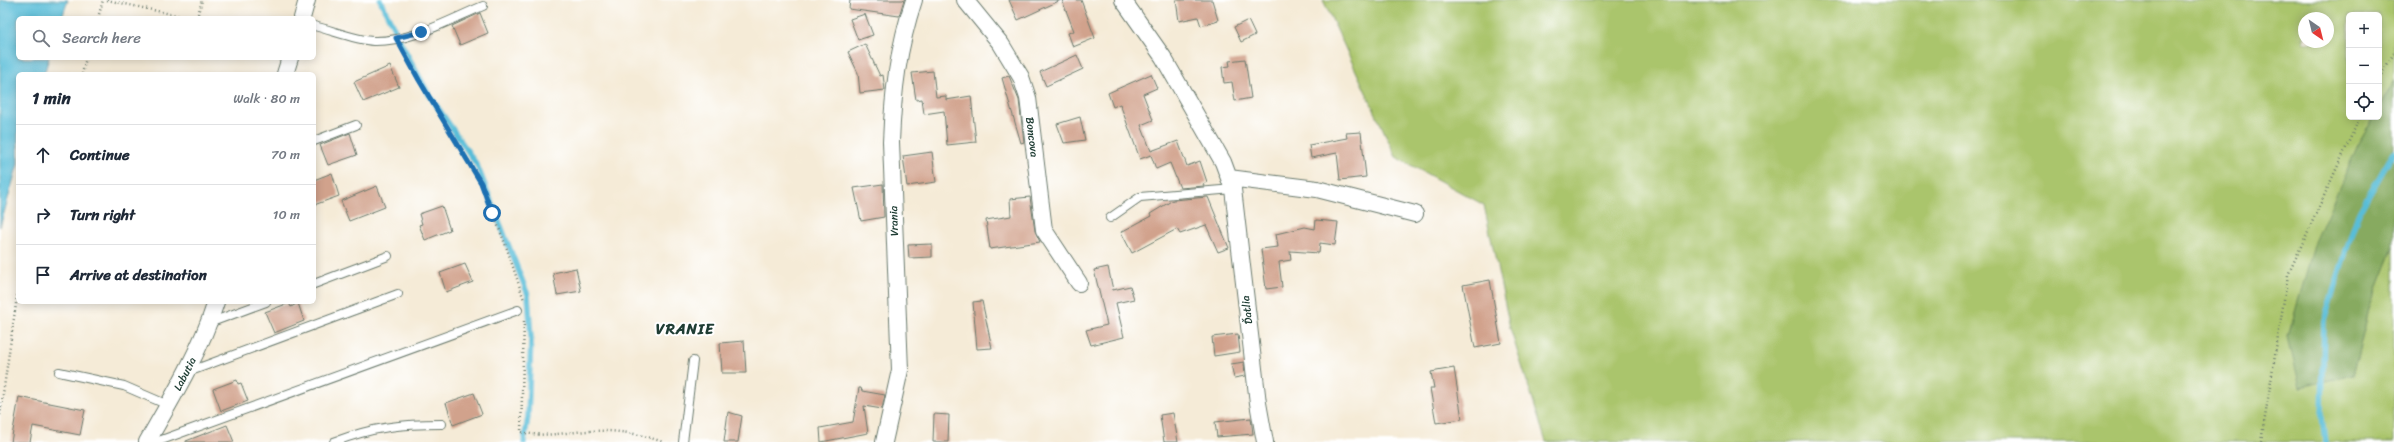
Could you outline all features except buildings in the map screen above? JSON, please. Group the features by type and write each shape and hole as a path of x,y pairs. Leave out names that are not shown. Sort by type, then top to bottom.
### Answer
{"street":[{"path":"303,16 307,0"},
{"name":"Vrania","path":"888,437 900,370 890,142 900,48 914,0"},
{"name":"Boncova","path":"965,0 1001,44 1021,77 1028,98 1044,230 1079,283"},
{"name":"Ďatlia","path":"1123,0 1163,57 1223,162 1231,184 1258,403 1265,442"},
{"path":"286,72 290,60"},
{"path":"1231,184 1317,189 1415,214"},
{"name":"Labutia","path":"147,442 187,373 209,323 215,304"}],"lane":[{"path":"316,27 373,41 396,38 421,32 483,6"},
{"path":"316,140 356,125"},
{"path":"1110,218 1140,198 1231,184"},
{"path":"316,283 388,256"},
{"path":"187,373 398,294"},
{"path":"209,323 261,304"},
{"path":"156,442 521,307"},
{"path":"683,442 693,361"},
{"path":"59,372 124,386 168,405"},
{"path":"334,442 360,432 402,424 442,424"}],"path":[{"path":"99,16 103,0"},
{"path":"107,0 180,16"},
{"path":"198,16 202,0"},
{"path":"396,38 419,80 481,183 525,298 521,307"},
{"path":"2382,73 2394,53"},
{"path":"82,72 86,60"},
{"path":"2261,442 2288,275 2359,120"},
{"path":"0,415 16,304"},
{"path":"524,318 521,432 547,435 616,431 633,433 663,442"}],"green space":[{"path":"1323,0 2394,0 2394,80 2382,102 2382,12 2346,12 2346,120 2372,120 2358,145 2300,295 2288,337 2353,375 2369,309 2394,246 2394,442 1546,442 1510,328 1484,205 1396,157"},
{"path":"2394,80 2394,246 2369,309 2353,375 2300,387 2288,337 2315,242 2358,145 2372,120 2382,120 2382,102"}],"water":[{"path":"0,0 68,0 63,16 16,16 16,60 48,60 45,72 16,72 16,171 0,227"}],"waterway":[{"path":"380,0 395,30"},
{"path":"399,39 428,93 477,165 528,295 531,338 528,417 524,442"},
{"path":"2325,442 2322,416 2324,320 2358,214 2394,152"}],"district":[{"name":"VRANIE","path":"685,329"}],"route":[{"path":"421,32 396,38 443,121 455,138 481,183 492,213"}]}
